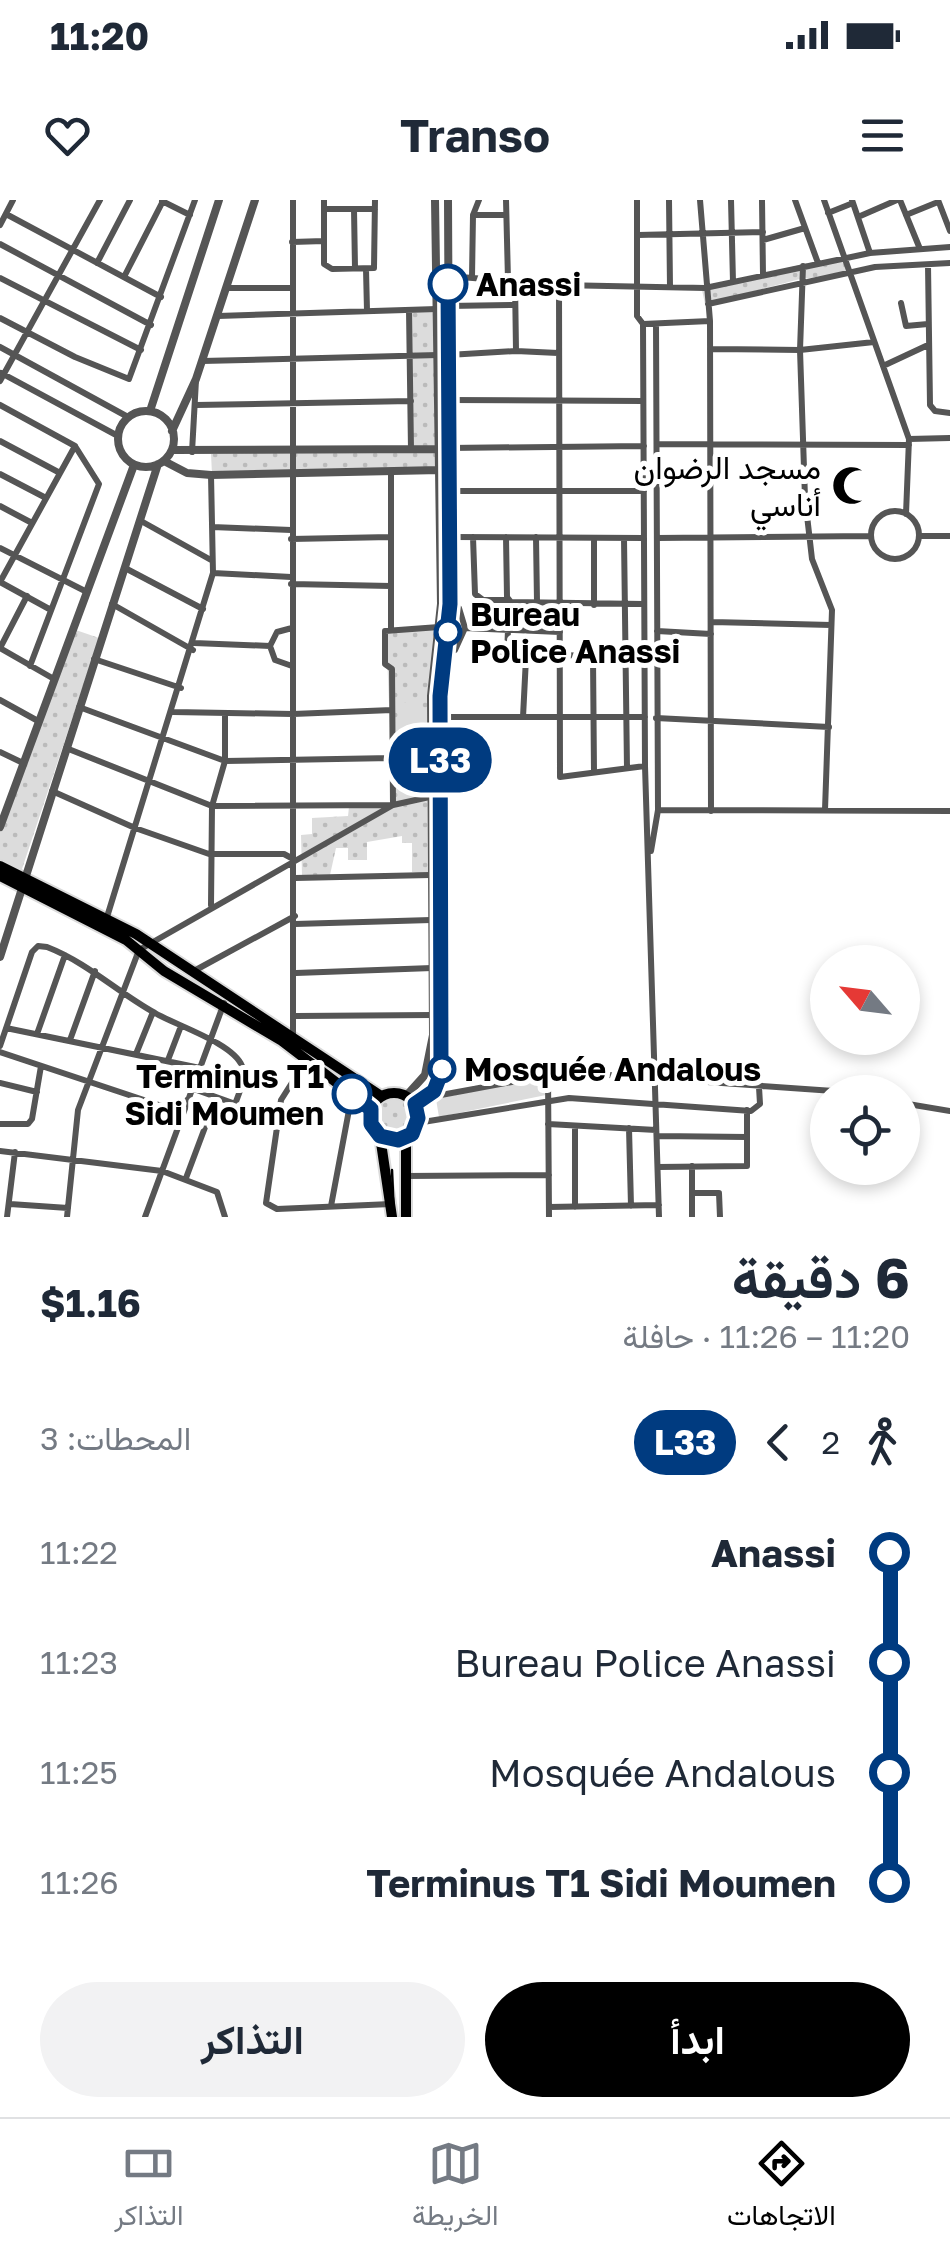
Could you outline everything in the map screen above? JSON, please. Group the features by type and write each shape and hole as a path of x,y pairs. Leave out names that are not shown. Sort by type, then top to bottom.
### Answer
{"main road":[{"path":"0,866 23,883 229,992 293,1034 371,1109"},
{"path":"0,876 107,917 143,946 164,970 382,1096"},
{"path":"392,1217 380,1136 371,1124 371,1109 382,1096 394,1092 413,1102 417,1123 406,1138 406,1217"},
{"path":"380,1136 392,1140 406,1138"}],"street":[{"path":"0,225 14,200"},
{"path":"100,200 1,375 118,436"},
{"path":"98,263 130,200"},
{"path":"124,277 162,200 190,215"},
{"path":"0,318 123,380 132,377 195,200"},
{"path":"150,412 219,200"},
{"path":"0,957 50,790 124,568 161,463 172,450 172,431 196,379 255,200"},
{"path":"293,200 293,1034"},
{"path":"436,200 437,308 448,400 440,470 435,796 443,1055 439,1091"},
{"path":"413,1102 429,1066 433,1015 430,876 440,717 437,673 444,655 450,604 443,355 448,306 448,200"},
{"path":"472,278 473,215 479,200"},
{"path":"506,200 516,351"},
{"path":"637,200 644,446 644,766 659,1217"},
{"path":"669,200 670,287"},
{"path":"700,200 704,288 710,321 714,722 711,810"},
{"path":"732,200 733,282"},
{"path":"762,200 763,275"},
{"path":"794,200 818,264"},
{"path":"824,200 909,442 906,514"},
{"path":"858,217 898,200 920,249"},
{"path":"828,213 852,201 870,253"},
{"path":"375,204 375,266 325,266 324,205 354,208 375,204"},
{"path":"906,215 942,204 950,231"},
{"path":"354,208 355,268"},
{"path":"6,214 161,297"},
{"path":"473,215 506,215"},
{"path":"638,235 732,232 763,236 805,228"},
{"path":"292,242 324,241"},
{"path":"0,244 150,326"},
{"path":"448,276 559,285 704,288 870,253 950,248"},
{"path":"708,304 852,272 950,264"},
{"path":"928,265 931,408 950,413"},
{"path":"803,266 800,350 808,538 832,610 825,810"},
{"path":"366,268 366,311"},
{"path":"0,278 142,350"},
{"path":"559,285 560,777 644,766"},
{"path":"227,288 292,288"},
{"path":"901,303 906,326 928,324"},
{"path":"448,306 515,305"},
{"path":"218,316 437,308"},
{"path":"410,310 411,450"},
{"path":"642,324 710,321"},
{"path":"648,857 658,810 656,324"},
{"path":"710,349 800,350 874,342"},
{"path":"883,366 928,345"},
{"path":"0,347 128,418 150,412 160,415 172,431"},
{"path":"202,361 558,353"},
{"path":"192,452 196,379"},
{"path":"448,400 643,401"},
{"path":"196,405 411,401"},
{"path":"0,405 74,446 99,484 30,666"},
{"path":"128,418 118,436 123,456 134,465 161,463 211,475 440,470"},
{"path":"656,444 909,442 950,438"},
{"path":"1,444 60,473"},
{"path":"50,610 0,582 74,446"},
{"path":"172,450 644,446"},
{"path":"426,449 426,470"},
{"path":"0,827 134,465"},
{"path":"391,471 391,628"},
{"path":"0,474 46,498"},
{"path":"107,917 194,646 213,572 211,475"},
{"path":"449,492 644,492"},
{"path":"0,506 32,523"},
{"path":"886,513 906,514 916,523 919,536 914,550 895,558 876,549 872,536 875,522 886,513"},
{"path":"141,521 212,561"},
{"path":"212,527 291,535 391,538"},
{"path":"506,536 508,600"},
{"path":"657,538 872,536"},
{"path":"919,536 950,536"},
{"path":"450,537 644,538"},
{"path":"473,537 475,594 483,600 644,604"},
{"path":"536,537 537,602"},
{"path":"594,538 594,605"},
{"path":"624,538 626,768"},
{"path":"0,548 85,592"},
{"path":"124,568 204,609"},
{"path":"213,572 391,586"},
{"path":"27,596 0,648 54,679"},
{"path":"112,604 194,646 270,646"},
{"path":"444,655 455,650 465,628 459,608 450,604"},
{"path":"712,622 831,624"},
{"path":"393,805 392,669 385,664 385,631 438,627"},
{"path":"292,628 277,632 270,646 276,660 292,666"},
{"path":"465,628 560,632"},
{"path":"507,657 508,630"},
{"path":"657,631 711,634"},
{"path":"479,656 643,655"},
{"path":"593,657 594,772"},
{"path":"523,717 526,658"},
{"path":"94,659 181,688"},
{"path":"0,700 38,720"},
{"path":"78,706 225,761 392,758"},
{"path":"173,712 293,714 392,710"},
{"path":"211,906 208,854 212,806 225,761 225,713"},
{"path":"440,717 645,717"},
{"path":"656,718 829,727"},
{"path":"65,747 212,806 393,805 435,796"},
{"path":"0,752 23,763"},
{"path":"50,790 135,828 208,854 284,854 295,860"},
{"path":"9,1204 68,1213 78,1110 122,990 143,946 393,805"},
{"path":"658,810 950,810"},
{"path":"295,878 430,876"},
{"path":"190,972 295,920 431,920"},
{"path":"183,1114 0,1049 35,948 65,954 152,1012 211,1040 242,1066 235,1104"},
{"path":"37,1034 65,954"},
{"path":"296,972 432,968"},
{"path":"70,1040 95,971"},
{"path":"145,1217 229,992"},
{"path":"136,1054 152,1012"},
{"path":"296,1016 433,1015"},
{"path":"168,1060 181,1026"},
{"path":"6,1028 200,1068"},
{"path":"311,1055 286,1087 264,1191 267,1204 277,1208 391,1204"},
{"path":"0,1124 28,1124 41,1066"},
{"path":"548,1074 549,1217"},
{"path":"413,1102 439,1091 548,1074 655,1077 810,1090"},
{"path":"0,1082 36,1092"},
{"path":"417,1123 547,1099 747,1110 759,1107 759,1087"},
{"path":"191,1088 277,1119"},
{"path":"332,1206 352,1094"},
{"path":"186,1178 210,1114 206,1106 187,1100"},
{"path":"920,1106 950,1112"},
{"path":"658,1167 748,1166 747,1110"},
{"path":"548,1124 748,1137"},
{"path":"575,1126 575,1207"},
{"path":"628,1128 631,1206"},
{"path":"0,1151 162,1171 186,1178 220,1194 225,1217"},
{"path":"8,1217 15,1152"},
{"path":"692,1166 692,1217"},
{"path":"403,1176 549,1175"},
{"path":"692,1193 720,1193 720,1217"},
{"path":"549,1207 659,1205"}],"shaded area":[{"path":"842,258 848,274 800,279 705,304 702,290"},
{"path":"437,309 440,470 212,474 211,454 411,449 409,310"},
{"path":"439,627 433,672 430,875 412,872 412,843 402,843 402,836 367,842 367,860 348,860 348,848 336,848 330,875 302,875 301,835 312,834 312,818 348,816 349,807 393,805 386,628"},
{"path":"70,628 99,638 20,875 0,864 0,823"},
{"path":"398,703 421,703 420,783 398,786"},
{"path":"542,1077 546,1095 439,1117 436,1099"},
{"path":"394,1099 408,1104 413,1118 408,1132 394,1137 380,1132 375,1118 380,1104"}],"tram line":[{"path":"392,1170 394,1217"}],"bus line":[{"name":"L33","path":"352,1094 371,1109 371,1124 380,1136 398,1140 412,1134 418,1118 415,1104 430,1096 441,1073 440,696 450,604 448,284"}],"place":[{"name":"Anassi","path":"448,284"},
{"name":"مسجد الرضوان أناسي","path":"851,485"},
{"name":"Bureau Police Anassi","path":"448,632"},
{"name":"Mosquée Andalous","path":"442,1069"},
{"name":"Terminus T1 Sidi Moumen","path":"352,1094"}]}
